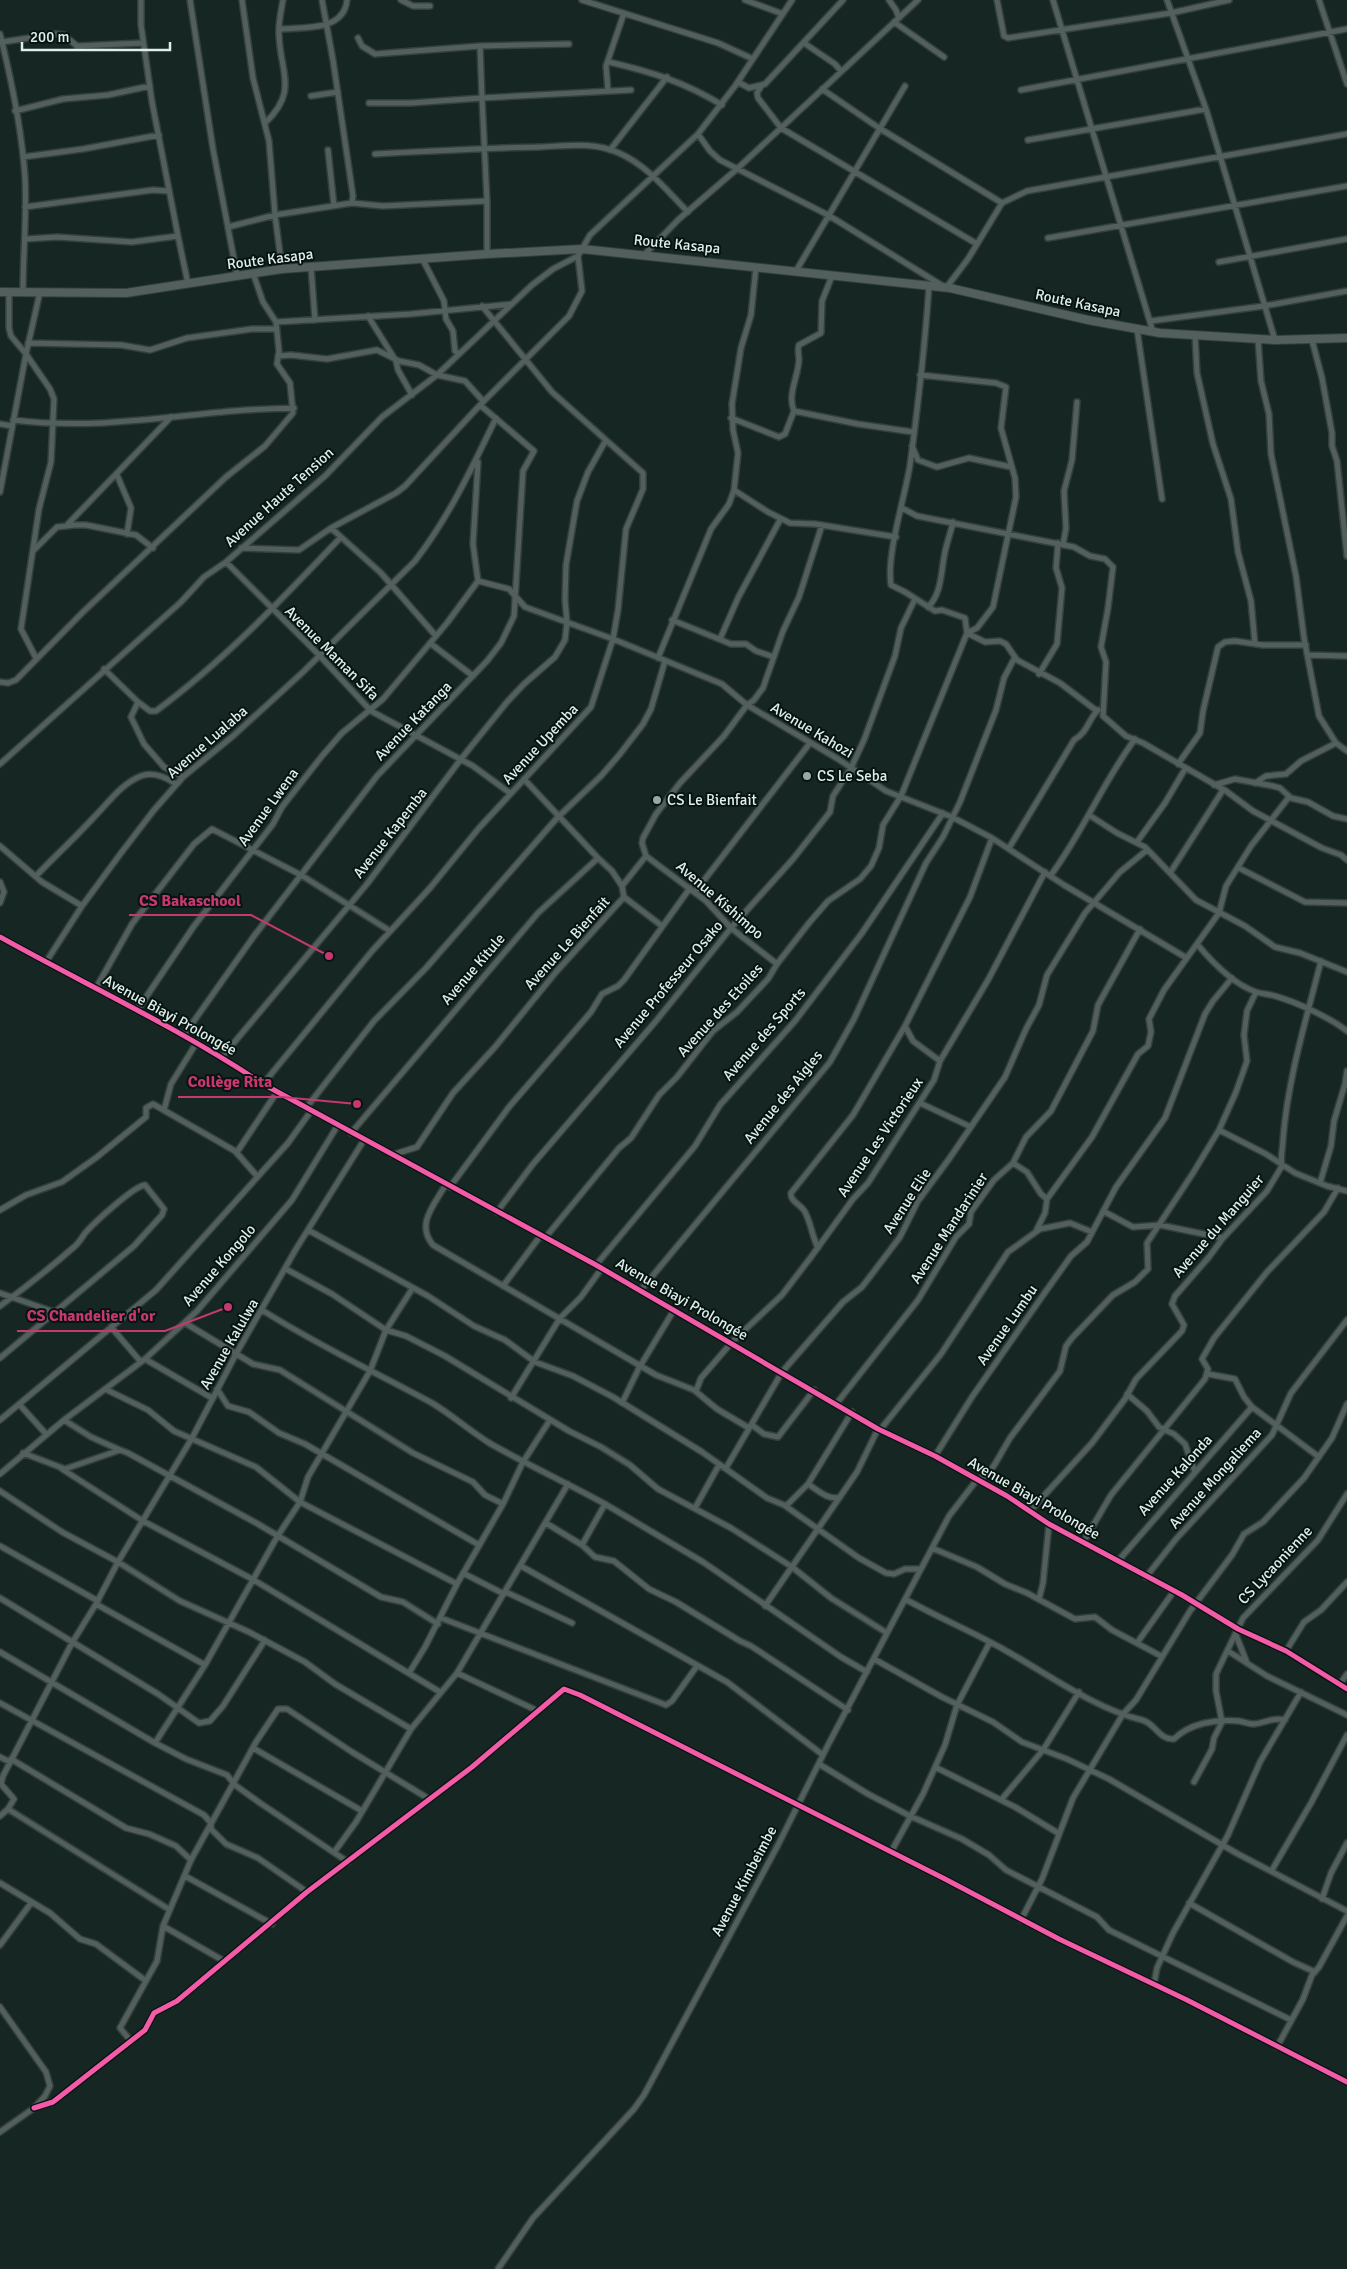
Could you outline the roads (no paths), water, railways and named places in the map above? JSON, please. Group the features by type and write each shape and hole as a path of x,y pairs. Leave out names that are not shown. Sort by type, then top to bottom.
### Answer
{"main road":[{"name":"Route Kasapa","path":"0,292 126,293 253,273 487,254 580,252 645,254 946,288 1088,320 1153,332 1275,340 1347,338"}],"street":[{"path":"141,0 150,86 168,190 188,284"},
{"path":"190,0 213,149 236,275"},
{"path":"242,0 253,78 269,141 275,216 282,270"},
{"path":"265,123 277,110 285,89 286,77 279,29 283,0"},
{"path":"322,0 338,92 353,196 352,203"},
{"path":"279,29 327,25 342,15 347,0"},
{"path":"401,0 413,6 430,6"},
{"path":"582,0 718,43 753,60"},
{"path":"745,0 783,14"},
{"path":"241,548 297,551 331,528 396,493 405,486 481,403 569,316 582,291 580,252 590,235 600,223 655,177 698,134 722,105 792,0"},
{"path":"843,0 762,85 757,93 758,98 781,128 977,244"},
{"path":"889,0 896,10 896,20"},
{"path":"645,254 918,0"},
{"path":"997,0 1001,28 1004,36 1008,38 1171,13 1230,0"},
{"path":"1053,0 1092,127 1105,178 1122,226 1153,332"},
{"path":"1167,0 1206,109 1275,340"},
{"path":"1319,0 1347,81"},
{"path":"608,91 606,66 609,62 624,13"},
{"path":"896,20 944,57"},
{"path":"1021,90 1347,29"},
{"path":"0,34 20,131 23,157 26,239 23,292"},
{"path":"2,42 56,34 64,35 77,46 144,43"},
{"path":"358,38 362,46 375,54 480,46 569,44"},
{"path":"804,43 835,64 841,71"},
{"path":"480,46 487,201 487,254"},
{"path":"609,62 667,77 698,90 722,105"},
{"path":"610,150 667,77"},
{"path":"738,82 747,87 762,85"},
{"path":"15,111 63,99 108,95 150,86"},
{"path":"796,271 904,86"},
{"path":"822,89 879,128 1002,203"},
{"path":"369,103 411,103 630,90"},
{"path":"312,96 338,92"},
{"path":"1028,140 1092,127 1206,109"},
{"path":"698,134 714,156 828,215 946,288 977,244 1002,203 1027,190 1105,178 1347,134"},
{"path":"23,157 92,148 159,135"},
{"path":"375,154 584,144 610,150 638,164 655,177 688,212"},
{"path":"328,150 334,206"},
{"path":"1048,238 1347,186"},
{"path":"25,207 153,190 168,190"},
{"path":"228,227 275,216 352,203 383,206 487,201"},
{"path":"26,239 57,237 132,242 178,236"},
{"path":"1219,262 1347,238"},
{"name":"Avenue Haute Tension","path":"0,764 181,602 204,577 226,562 325,476 382,417 437,374 546,274 580,252"},
{"path":"423,260 444,301 446,319 452,331 454,346 459,354"},
{"path":"311,267 316,320"},
{"path":"658,658 710,529 729,504 734,490 738,452 731,418 741,348 751,315 756,267"},
{"path":"0,682 8,684 16,680 36,658 226,477 264,446 293,413 290,383 277,364 276,322 264,302 253,273"},
{"path":"731,418 779,437 785,434 794,411 791,403 799,359 798,348 799,345 821,333 822,301 832,276"},
{"path":"929,286 913,432 896,537 891,585 934,611 942,610 965,618 967,633"},
{"path":"1151,321 1264,306 1347,291"},
{"path":"9,292 9,328 11,336 26,354 54,398 51,462 39,509 20,629 36,658"},
{"path":"0,492 28,343 40,292"},
{"path":"276,322 512,304"},
{"name":"Avenue Upemba","path":"263,1084 390,931 430,888 510,793 591,707 613,639 619,602 626,529 638,503 644,479 638,468 552,392 482,306"},
{"path":"368,316 394,358 412,395"},
{"path":"28,343 121,345 150,350 187,338 252,329 276,330"},
{"path":"1137,329 1162,499"},
{"path":"1195,335 1198,373 1213,444 1231,499 1238,552 1251,601 1255,644"},
{"path":"1258,339 1261,381 1269,414 1271,454 1296,576 1318,716 1336,743 1347,751"},
{"path":"1312,340 1322,378 1332,433 1332,446 1337,461 1347,556"},
{"name":"Avenue Katanga","path":"184,1035 231,966 377,776 473,676 501,643 514,616 523,471 534,451 481,403 465,381 437,374 419,365 394,358 377,350 328,359 278,356"},
{"path":"920,376 996,383 1006,387 1001,428 1017,490 993,608 977,628 967,633"},
{"path":"1039,674 1057,644 1062,588 1056,568 1066,528 1064,491 1072,460 1077,402"},
{"path":"0,424 121,423 224,411 294,408"},
{"path":"794,411 858,424 913,432"},
{"path":"67,525 172,417"},
{"path":"331,528 368,559 436,636 478,581 473,544 478,460 496,418"},
{"name":"Avenue Kapemba","path":"222,1057 348,904 367,884 461,760 524,684 556,657 565,640 567,622 565,600 566,565 577,501 588,472 606,440"},
{"path":"911,445 918,460 934,466 968,458 1011,468"},
{"name":"Avenue Lualaba","path":"46,962 82,906 154,810 176,784 233,736 319,655 354,619 392,585 431,540 478,460"},
{"path":"117,475 130,508 127,534"},
{"path":"734,490 780,520 790,523 822,525 896,537"},
{"path":"902,508 917,516 1061,544 1078,548 1090,556 1105,559 1113,567 1101,646 1106,662 1103,716 1105,720 1126,736 1135,739 1214,784 1253,811 1347,860"},
{"path":"720,639 738,598 780,520"},
{"path":"928,607 934,601 939,585 945,552 954,522"},
{"path":"32,552 55,529 67,525 86,525 136,536 153,548"},
{"path":"646,856 642,844 652,821 680,783 724,736 747,705 754,700 763,688 799,597 822,525"},
{"path":"104,669 138,702 150,711 156,711 207,670 273,610 342,537"},
{"name":"Avenue Maman Sifa","path":"226,562 319,655 370,711 461,760 510,793"},
{"name":"Avenue Kahozi","path":"478,581 509,589 525,607 613,639 722,684 747,705 886,791 952,817 992,838 1185,957"},
{"name":"Avenue Professeur Osako","path":"497,1212 533,1164 656,1021 700,965 718,947 731,928 793,859 830,812 833,796 851,768 882,694 895,656 901,628 915,599"},
{"path":"672,620 736,646 746,644 756,651 774,657"},
{"path":"967,633 984,642 1000,641 1006,644 1011,648 1015,657 1039,674 1060,684 1097,711"},
{"name":"Avenue des Etoiles","path":"503,1286 543,1236 619,1148 631,1138 660,1095 677,1077 696,1050 713,1031 729,1019 768,979 777,964 828,901 860,879 871,866 879,848 883,825 901,796 967,633"},
{"name":"Avenue Lwena","path":"138,1009 194,926 273,824 282,807 322,756 342,732 370,711 436,636"},
{"path":"1178,764 1200,733 1203,711 1218,647 1229,641 1255,644 1306,645"},
{"path":"430,643 473,676"},
{"path":"1308,654 1347,656"},
{"name":"Avenue des Aigles","path":"640,1291 830,1062 854,1019 926,863 943,837 967,786 996,710 1004,678 1015,657"},
{"path":"0,1420 156,1290 288,1143 309,1110 374,1021 426,968 559,816 601,776 643,724 650,709 665,661"},
{"path":"138,702 131,717 144,744 166,769 183,777"},
{"path":"1009,848 1074,740 1087,730 1089,721 1104,704"},
{"path":"1051,875 1075,841 1135,739"},
{"path":"810,743 662,926 624,980 618,986 602,994 591,1012 509,1107 448,1186 424,1223 428,1240 433,1246 670,1382 696,1391 717,1409 764,1434 778,1437 814,1390"},
{"path":"1255,783 1266,776 1286,774 1301,761 1336,743"},
{"path":"1137,842 1165,803 1185,769"},
{"path":"36,876 95,816 112,795 138,778 148,775 164,777 176,784"},
{"path":"524,779 612,871 622,886"},
{"path":"1214,784 1235,779 1280,788 1289,797 1316,805 1333,816 1347,819"},
{"path":"1170,873 1223,790"},
{"path":"765,1606 857,1472 879,1429 941,1354 1008,1252 1037,1229 1045,1213 1047,1199 1092,1137 1138,1054 1148,1046 1151,1032 1149,1019 1164,990 1185,957 1197,944 1219,912 1226,886 1251,846 1289,797"},
{"name":"Avenue des Sports","path":"596,1265 695,1146 720,1105 796,1021 862,933 942,813"},
{"path":"1089,815 1117,834 1137,842 1147,850 1190,896 1245,926 1276,947 1347,972"},
{"path":"96,988 132,924 200,839 214,829 252,851 301,875 390,931"},
{"path":"818,1248 810,1232 806,1213 792,1199 791,1193 853,1114 904,1026 970,897 992,838"},
{"path":"0,846 36,876 82,906"},
{"name":"Avenue Elie","path":"726,1468 782,1372 843,1302 862,1287 900,1237 918,1201 1010,1069 1026,1029 1040,1005 1047,974 1094,902 1120,872 1147,850"},
{"name":"Avenue Le Bienfait","path":"392,1155 418,1147 453,1093 495,1047 556,972 624,897 622,886 646,856"},
{"name":"Avenue Kishimpo","path":"646,856 693,890 717,911 731,928 777,964"},
{"name":"Avenue Kitule","path":"351,1133 538,913 598,858"},
{"path":"1239,868 1305,902 1347,902"},
{"name":"Avenue Les Victorieux","path":"696,1391 701,1378 732,1342 782,1295 868,1183 934,1080 940,1060 988,980 1046,872"},
{"path":"0,882 4,892 0,904"},
{"path":"624,897 662,926"},
{"name":"Avenue Mandarinier","path":"837,1404 918,1300 956,1237 969,1224 972,1212 994,1180 1013,1163 1026,1137 1051,1111 1093,1031 1098,1005 1140,930"},
{"name":"Avenue Biayi Prolongée","path":"0,937 138,1009 197,1042 263,1084 309,1110 602,1268 879,1429 935,1456 1049,1524 1084,1541 1238,1629 1286,1651 1347,1689"},
{"path":"1197,944 1212,961 1232,978 1256,992 1282,998 1347,1031"},
{"name":"Avenue du Manguier","path":"1030,1511 1092,1443 1136,1379 1182,1331 1184,1325 1172,1304 1175,1296 1209,1257 1222,1238 1267,1191 1282,1166 1284,1115 1296,1055 1321,962"},
{"name":"Avenue Lumbu","path":"935,1456 993,1366 1071,1256 1087,1242 1116,1187 1165,1118 1205,1014 1232,978"},
{"path":"1160,1225 1218,1130 1236,1092 1247,1061 1244,1035 1247,1012 1256,992"},
{"path":"904,1026 913,1041 940,1060"},
{"path":"164,1110 170,1084 197,1042"},
{"path":"1320,1183 1331,1146 1334,1121 1347,1071"},
{"path":"237,1152 277,1092"},
{"path":"920,1103 971,1127"},
{"path":"0,1210 26,1195 62,1182 146,1118 146,1109 152,1104 237,1152 257,1176"},
{"name":"Avenue Kongolo","path":"0,1474 46,1434 143,1361 185,1323 222,1283 292,1200 338,1125"},
{"path":"1218,1130 1266,1154 1282,1166 1320,1183 1347,1191"},
{"name":"Avenue Kalulwa","path":"8,1809 14,1796 2,1786 1,1781 30,1720 72,1642 97,1603 118,1562 192,1438 236,1354 308,1230 364,1140"},
{"path":"1013,1163 1027,1172 1041,1194 1047,1199"},
{"path":"0,1306 76,1246 86,1231 120,1200 140,1186 145,1185 164,1212 134,1246 0,1358"},
{"path":"1208,1374 1202,1359 1214,1338 1267,1272 1324,1212 1338,1188"},
{"path":"1103,1211 1133,1227 1160,1225 1222,1238"},
{"path":"1037,1229 1070,1223 1092,1232"},
{"name":"Avenue Kimbeimbe","path":"498,2269 524,2228 634,2109 644,2095 949,1516 976,1480 986,1476 1010,1438 1060,1371 1066,1346 1072,1338 1113,1295 1135,1282 1144,1274 1148,1262 1147,1244 1160,1225"},
{"path":"308,1230 412,1289 428,1296 482,1331 505,1340 535,1362 573,1376 622,1403 726,1468 767,1498 786,1506 859,1558 886,1573 894,1574 905,1569 921,1569"},
{"path":"512,1398 560,1318 581,1297 602,1268"},
{"path":"286,1269 332,1294 386,1330 406,1336 445,1356 512,1398 630,1465 665,1494 695,1508 792,1567 831,1598 887,1633"},
{"path":"155,1743 205,1665 276,1537 300,1502 308,1477 370,1371 386,1330 412,1289"},
{"path":"0,1293 54,1312"},
{"path":"262,1310 306,1338 332,1349 433,1404 477,1435 522,1462 605,1504 703,1562 765,1606 868,1672"},
{"path":"622,1403 674,1310"},
{"name":"Avenue Mongaliema","path":"1146,1577 1176,1538 1272,1435 1291,1393 1347,1320"},
{"path":"185,1323 257,1366 280,1370 345,1413 413,1453 473,1482 484,1495 503,1504"},
{"path":"111,1327 143,1361 212,1398"},
{"path":"1208,1374 1235,1379 1244,1397 1252,1407 1319,1457"},
{"path":"1084,1541 1110,1495 1164,1431 1208,1374"},
{"path":"105,1389 148,1410 168,1428 256,1467 300,1502 457,1584"},
{"path":"217,1389 228,1406 249,1412 279,1432 305,1444 479,1545"},
{"path":"1127,1394 1164,1431 1174,1434 1186,1444 1195,1472"},
{"path":"19,1404 46,1434"},
{"path":"1021,1920 1038,1887 1058,1833 1089,1769 1123,1714 1136,1700 1160,1656 1232,1556 1244,1534 1258,1526 1304,1478 1332,1438 1347,1404"},
{"name":"Avenue Kalonda","path":"1118,1561 1252,1407"},
{"path":"786,1506 808,1484 852,1412"},
{"path":"64,1420 91,1437 120,1450 168,1476 381,1597 403,1602 438,1624"},
{"path":"409,1673 438,1624 463,1572 503,1504 522,1462 550,1420"},
{"path":"61,1469 73,1468 120,1450"},
{"path":"24,1453 61,1469 143,1521 252,1579 440,1692"},
{"path":"695,1508 719,1464"},
{"path":"335,1851 386,1773 411,1729 457,1673 568,1484"},
{"path":"808,1484 828,1497 835,1499 840,1497"},
{"path":"0,1491 62,1532 118,1562 180,1601 265,1640 304,1662 336,1684 411,1729"},
{"name":"CS Lycaonienne","path":"1222,1722 1215,1680 1216,1674 1243,1618 1318,1540 1347,1494"},
{"path":"582,1544 605,1504"},
{"path":"546,1523 582,1544 594,1557 614,1561 649,1590 676,1602 751,1646 848,1710"},
{"path":"1038,1599 1043,1583 1049,1524"},
{"path":"0,1546 205,1665"},
{"path":"932,1548 978,1566 1005,1584 1075,1619 1094,1617 1160,1656"},
{"path":"521,1566 726,1682 824,1755"},
{"path":"463,1572 572,1623"},
{"path":"1286,1651 1304,1622 1321,1610 1347,1582"},
{"path":"1137,1643 1174,1591"},
{"path":"0,1598 158,1694 199,1722 210,1721 223,1706 265,1640"},
{"path":"905,1599 990,1642 1079,1692 1123,1714 1146,1721 1164,1737 1172,1739 1180,1731 1196,1724 1241,1721 1255,1724 1275,1718 1285,1720"},
{"path":"441,1618 666,1705 672,1701 697,1666"},
{"path":"1236,1635 1247,1663"},
{"path":"891,1852 935,1767 953,1723 957,1705 990,1642"},
{"path":"1228,1651 1267,1676 1347,1715"},
{"path":"0,1652 155,1743 186,1759 221,1772 260,1803 335,1851 348,1862"},
{"path":"874,1660 957,1705 993,1722 1022,1742 1109,1778 1223,1845 1347,1912"},
{"path":"457,1673 538,1711"},
{"path":"1340,1684 1347,1674"},
{"path":"34,2108 53,2102 131,2041 147,2027 154,2013 176,2001 272,1924 307,1892 479,1761 560,1690 573,1692 891,1852 1021,1920 1154,1984 1347,2082"},
{"path":"1001,1800 1042,1750 1079,1692"},
{"path":"1154,1984 1157,1968 1189,1903 1223,1845 1260,1762 1301,1692"},
{"path":"0,1703 204,1815 211,1823 211,1829 226,1844 258,1858 307,1892"},
{"path":"131,2041 120,2028 157,1961 163,1926 191,1860 253,1748 278,1709 282,1708 429,1799"},
{"path":"1194,1782 1212,1749 1214,1738 1222,1722"},
{"path":"1272,1870 1311,1804 1347,1735"},
{"path":"253,1748 362,1811"},
{"path":"0,1757 10,1760 126,1828 149,1834 176,1846 191,1860"},
{"path":"819,1764 857,1788 910,1816 962,1839 990,1855 1006,1870 1097,1917 1109,1930 1291,2020"},
{"path":"935,1767 1001,1800 1058,1833"},
{"path":"0,1816 8,1809 170,1910"},
{"path":"1322,1898 1331,1873 1347,1843"},
{"path":"185,1876 272,1924"},
{"path":"0,1883 50,1913 80,1939 96,1944 146,1981"},
{"path":"0,1945 31,1903"},
{"path":"1189,1903 1293,1962 1315,1972"},
{"path":"1277,2047 1315,1972 1347,1916"},
{"path":"163,1926 224,1962"},
{"path":"0,2007 49,2080 48,2092 34,2108 0,2132"}],"place":[{"name":"CS Le Seba","path":"807,776"},
{"name":"CS Le Bienfait","path":"657,800"},
{"name":"CS Bakaschool","path":"329,956"},
{"name":"Collège Rita","path":"357,1104"},
{"name":"CS Chandelier d'or","path":"228,1307"}]}
